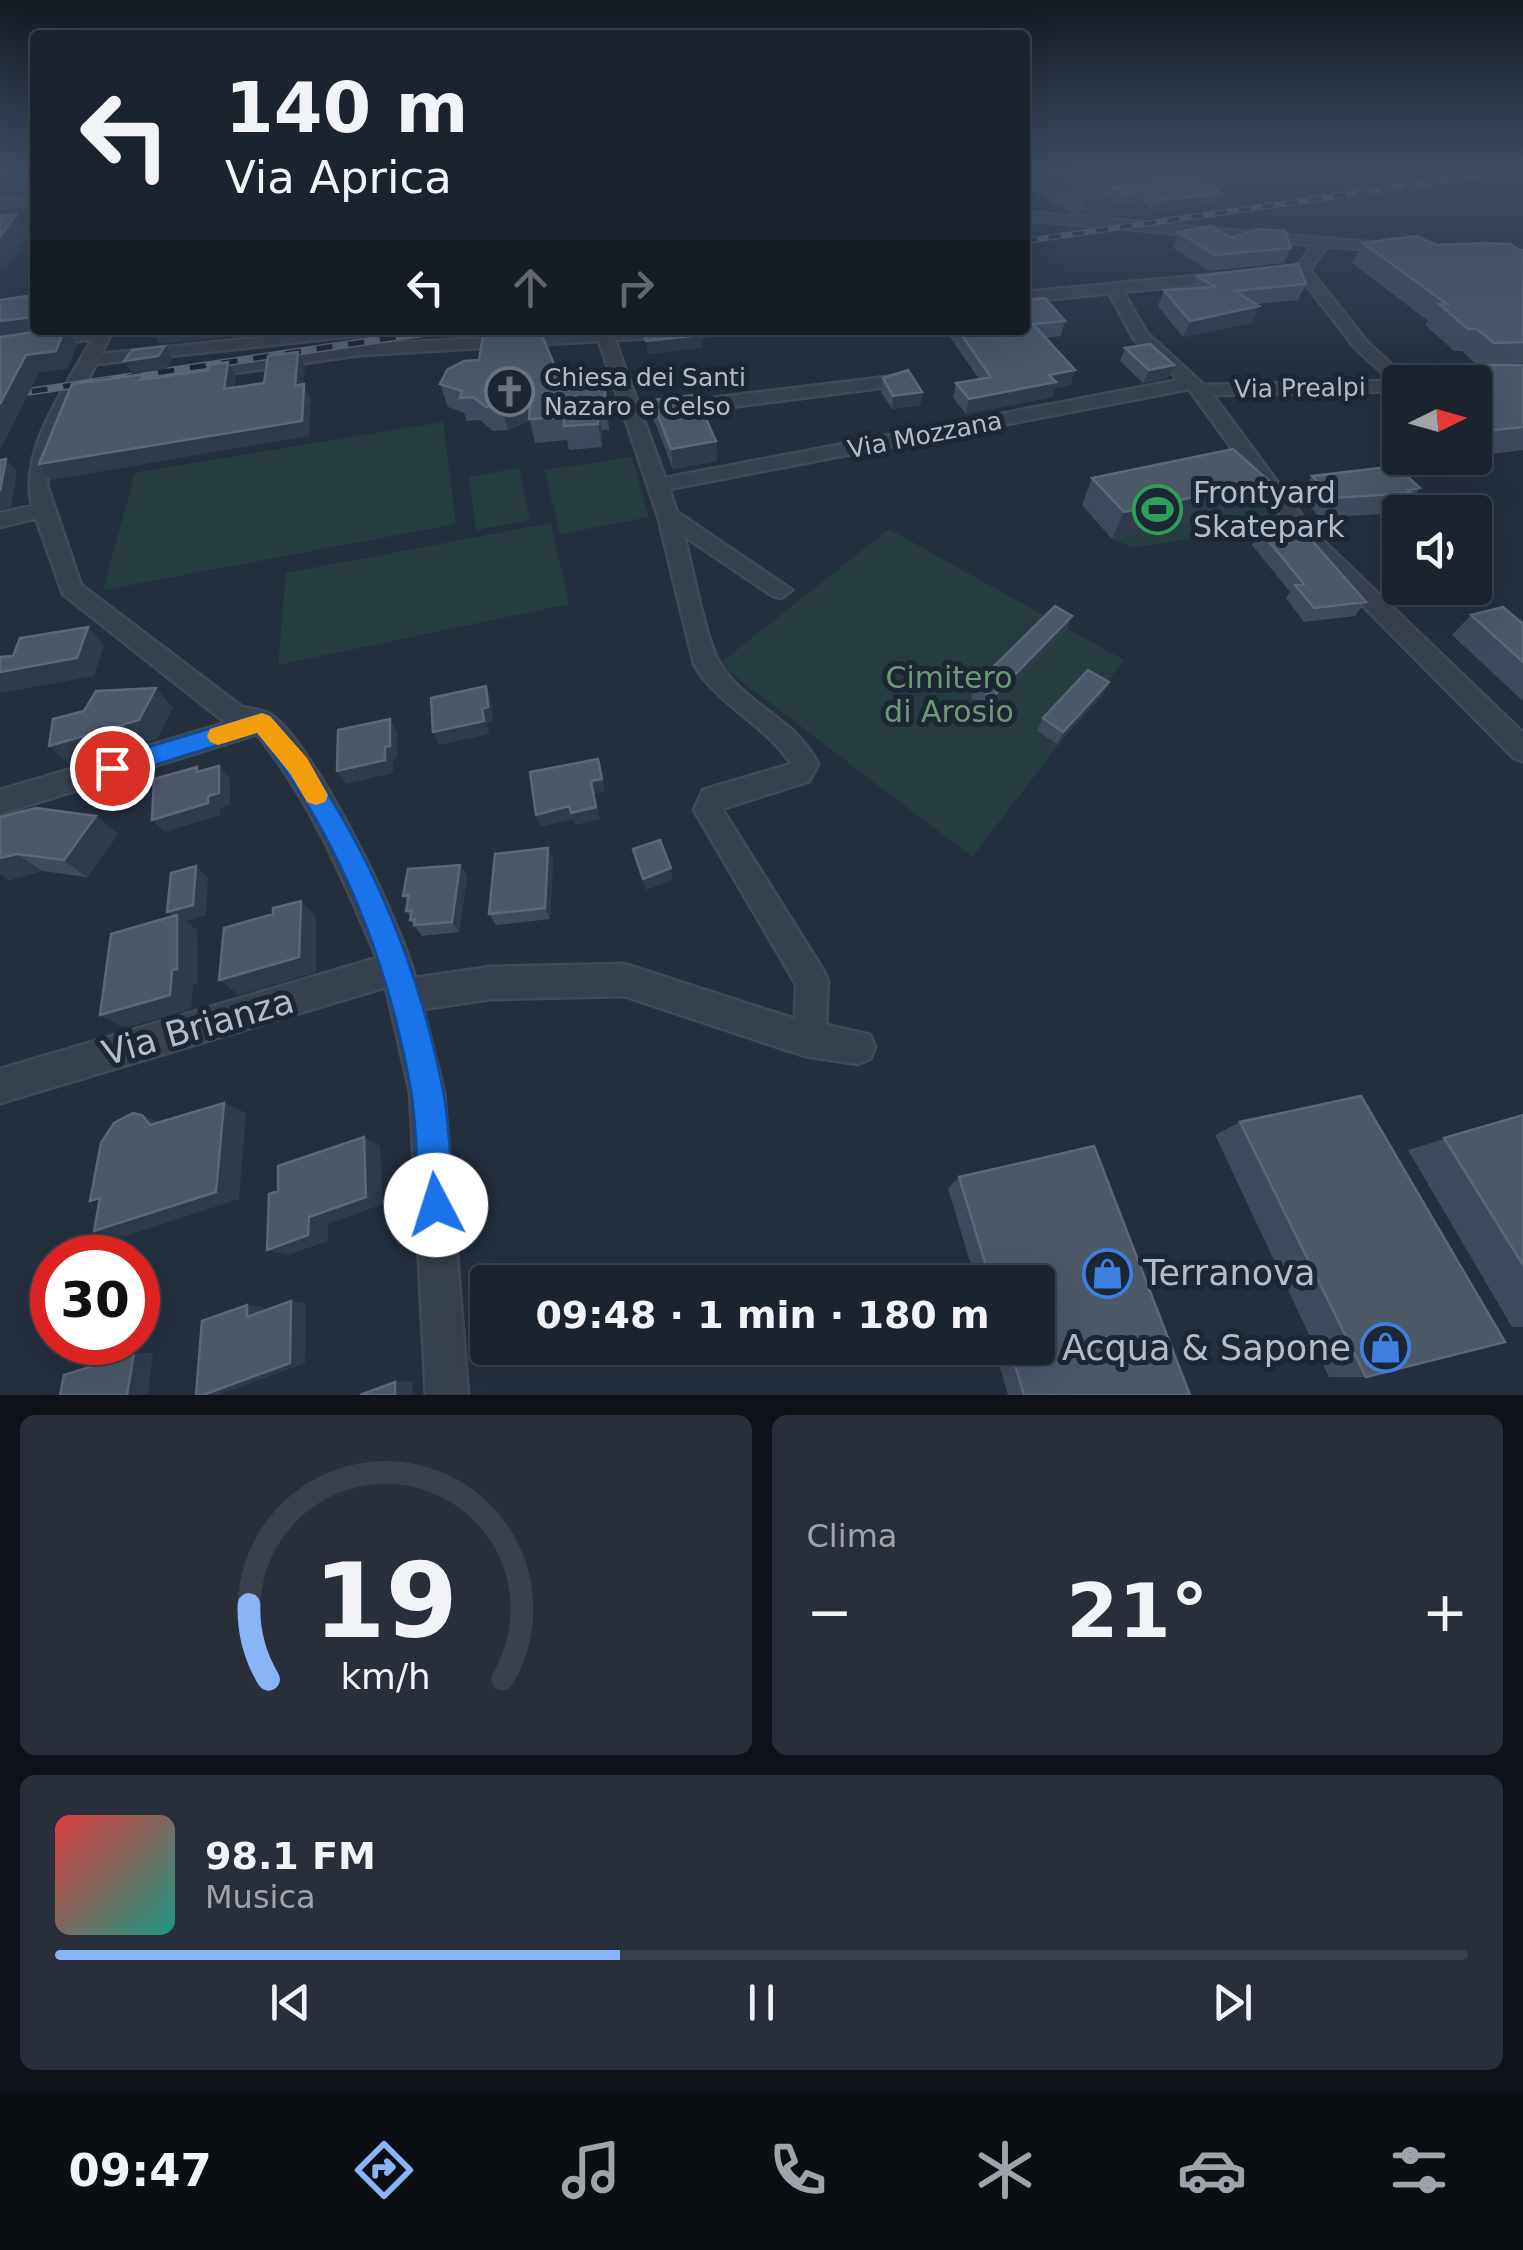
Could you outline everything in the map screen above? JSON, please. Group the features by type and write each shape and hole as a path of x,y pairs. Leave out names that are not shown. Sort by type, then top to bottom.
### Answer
{"street":[{"path":"1248,235 1418,250"},
{"path":"1283,272 1302,270 1323,242"},
{"path":"1302,270 1382,365"},
{"path":"1030,295 1246,275"},
{"path":"1113,287 1140,336 1196,386 1307,537 1523,750"},
{"path":"0,348 84,335"},
{"path":"102,335 89,360 81,391 40,456 37,486 43,510 71,589 234,715 262,722 298,766 335,826 400,982 427,1092 447,1395"},
{"path":"89,360 330,335"},
{"path":"188,375 325,354 506,335"},
{"path":"546,335 635,335"},
{"path":"606,337 668,516 706,664 717,680 796,744 805,764 800,773 714,798 708,810 812,980 814,1014 806,1039"},
{"path":"630,414 895,381"},
{"name":"Via Prealpi","path":"1196,386 1382,384"},
{"name":"Via Mozzana","path":"658,485 1196,386"},
{"path":"0,520 43,510"},
{"path":"668,516 781,590"},
{"path":"0,802 262,722"},
{"name":"Via Brianza","path":"0,1086 400,982 624,980 806,1039 858,1047"}],"green space":[{"path":"443,422 456,524 103,590 135,473"},
{"path":"632,457 649,517 560,534 544,470"},
{"path":"519,468 530,520 476,530 469,477"},
{"path":"1244,481 1270,508 1268,518 1275,525 1133,548 1112,539 1252,508"},
{"path":"551,523 569,604 278,665 286,573"},
{"name":"Cimitero di Arosio","path":"889,529 1124,660 972,857 719,664"}],"building":[{"path":"1183,235 1286,235 1291,248 1215,255"},
{"path":"1416,236 1436,245 1510,244 1523,250 1523,342 1494,343 1477,329 1468,329 1439,304 1447,304 1363,243"},
{"path":"1298,264 1306,284 1235,291 1259,306 1190,321 1164,290 1215,287 1197,276"},
{"path":"30,296 30,318 0,321 0,300"},
{"path":"1045,298 1065,321 1033,324 1075,370 1049,375 1056,382 969,399 956,383 991,377 962,335 1030,335 1030,300"},
{"path":"30,333 62,335 56,351 26,355 0,404 0,337"},
{"path":"483,335 542,335 562,383 605,380 605,407 598,407 598,424 564,426 564,417 529,419 531,394 502,407 486,407 473,397 460,398 462,391 440,384 447,370 464,361 479,360"},
{"path":"644,335 702,335 646,341"},
{"path":"1150,344 1174,365 1149,370 1125,348"},
{"path":"165,346 158,356 124,361 132,350"},
{"path":"298,352 295,386 304,384 302,421 39,464 72,384 145,374 140,380 209,370 209,365 228,362 224,389 264,383 268,356"},
{"path":"1492,365 1523,365 1523,427 1492,430"},
{"path":"908,370 922,392 893,396 883,378"},
{"path":"695,395 716,441 671,449 652,400"},
{"path":"1233,449 1269,481 1124,512 1092,478"},
{"path":"6,459 0,491 0,460"},
{"path":"1382,468 1382,475 1406,475 1420,488 1408,490 1411,493 1333,498 1312,476"},
{"path":"1300,527 1366,602 1314,608 1295,585 1304,584 1261,532"},
{"path":"1055,606 1072,616 993,697 975,685"},
{"path":"1503,607 1523,624 1523,662 1471,615"},
{"path":"88,627 77,658 0,672 0,657 13,656 20,638"},
{"path":"1088,670 1109,682 1063,732 1043,718"},
{"path":"486,686 488,707 482,709 484,721 433,732 431,698"},
{"path":"156,688 139,720 49,746 53,719 84,711 96,691"},
{"path":"390,719 390,746 385,747 385,760 337,771 338,730"},
{"path":"598,759 602,779 591,781 596,807 571,813 569,806 536,815 530,772"},
{"path":"219,766 219,793 208,796 208,803 152,820 154,779 197,767 197,772"},
{"path":"36,808 96,816 64,860 17,854 0,858 0,817"},
{"path":"660,840 671,868 643,879 633,849"},
{"path":"548,848 545,908 489,914 495,854"},
{"path":"460,865 452,922 414,925 415,920 410,920 412,910 406,911 409,895 403,896 408,869"},
{"path":"196,866 193,905 167,912 171,873"},
{"path":"301,901 299,957 219,980 224,928 273,914 273,908"},
{"path":"177,915 177,969 172,970 170,995 100,1015 111,934"},
{"path":"1361,1096 1505,1342 1366,1377 1240,1122"},
{"path":"224,1103 216,1192 94,1231 100,1198 90,1201 101,1143 114,1123 133,1113 142,1115 150,1125"},
{"path":"1523,1115 1523,1265 1444,1138"},
{"path":"364,1137 366,1197 309,1217 308,1235 267,1250 269,1194 278,1191 278,1166"},
{"path":"1094,1146 1190,1395 1024,1395 1015,1365 1055,1365 1055,1265 986,1265 959,1177"},
{"path":"291,1301 290,1363 196,1395 202,1321 247,1305 247,1317"},
{"path":"96,1365 132,1365 127,1395 60,1395 64,1375"},
{"path":"395,1382 395,1395 360,1395"}],"railway":[{"path":"1030,240 1066,235"},
{"path":"0,396 410,335"}],"slow traffic":[{"path":"218,736 262,722 316,795"}],"place":[{"name":"Chiesa dei Santi Nazaro e Celso","path":"509,391"},
{"name":"Frontyard Skatepark","path":"1158,509"},
{"name":"Terranova","path":"1108,1273"},
{"name":"Acqua & Sapone","path":"1386,1348"}],"route":[{"path":"112,768 262,722 298,766 335,826 397,968 427,1092 436,1205"}]}
